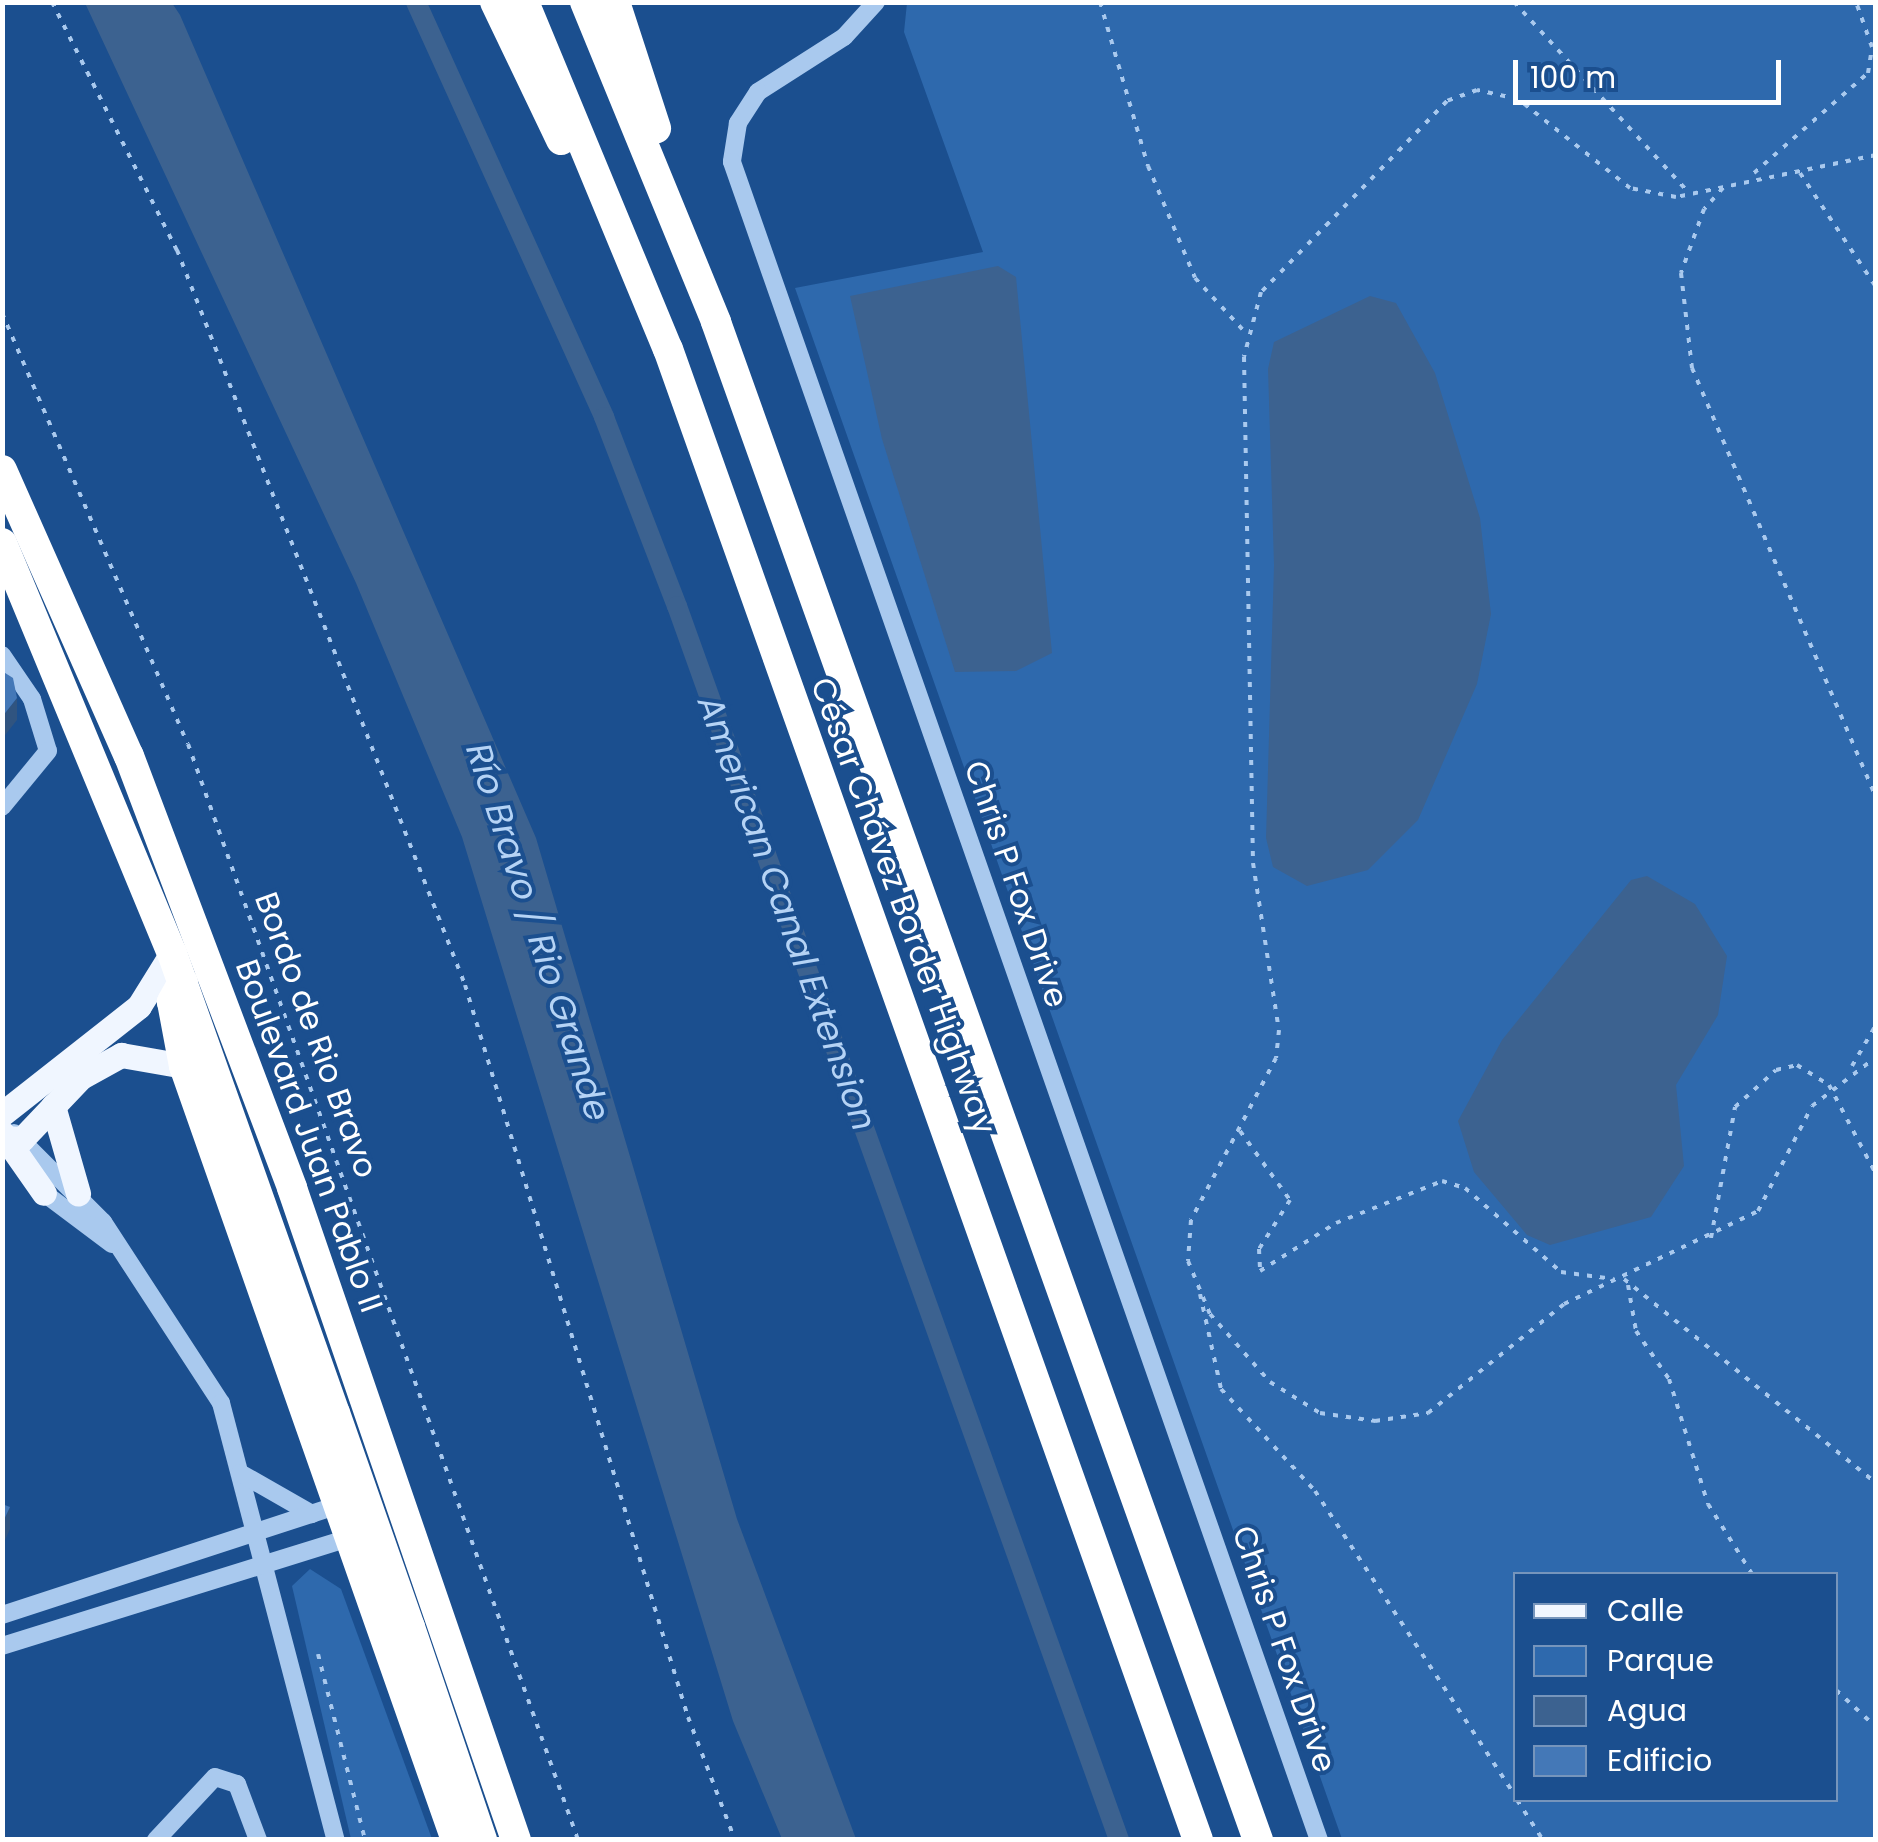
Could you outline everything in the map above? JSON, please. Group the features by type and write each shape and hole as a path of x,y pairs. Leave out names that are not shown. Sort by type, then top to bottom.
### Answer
{"highway":[{"path":"495,2 668,349"},
{"name":"César Chávez Border Highway","path":"524,2 668,349 1198,1840"},
{"name":"César Chávez Border Highway","path":"585,2 716,322 1258,1840"},
{"path":"615,2 716,322"},
{"name":"Boulevard Juan Pablo II","path":"2,470 129,756 292,1188 516,1840"},
{"name":"Boulevard Juan Pablo II","path":"2,543 178,967 482,1840"},
{"path":"178,967 172,1002 184,1066 311,1441 323,1510 345,1540 456,1840"},
{"path":"292,1188 293,1253 410,1585 438,1656 462,1685"},
{"path":"311,1441 341,1446 354,1427"},
{"path":"365,1600 382,1574 396,1572 410,1585"}],"main road":[{"path":"6,1135 43,1081 139,1006 178,967"},
{"path":"6,1135 121,1055 184,1066"},
{"path":"2,1088 43,1081"},
{"path":"52,1106 78,1193"},
{"path":"6,1135 44,1193"}],"street":[{"name":"Chris P Fox Drive","path":"876,2 844,37 758,92 738,123 732,162 1319,1840"},
{"path":"2,654 32,699 48,750 2,807"},
{"path":"6,1135 78,1193 125,1252 212,1385 266,1564 336,1840"},
{"path":"44,1193 125,1252"},
{"path":"240,1473 323,1510"},
{"path":"2,1615 377,1494"},
{"path":"2,1646 388,1526"},
{"path":"156,1840 202,1784 223,1777 241,1790 258,1840"}],"path":[{"path":"52,2 177,250 465,985 688,1717 735,1840"},
{"path":"1100,2 1148,166 1195,278 1247,334"},
{"path":"1514,2 1689,193"},
{"path":"1856,2 1872,47 1868,74 1752,174 1689,193 1630,188 1518,99 1476,90 1448,101 1280,264 1247,334 1253,863 1279,1030 1276,1058 1191,1220 1188,1262 1210,1314 1270,1382 1320,1412 1375,1421 1428,1412 1564,1304 1711,1238 1758,1211 1829,1085 1876,1057"},
{"path":"1752,174 1800,173 1876,155"},
{"path":"1800,173 1876,286"},
{"path":"1726,184 1704,209 1682,273 1692,368 1876,797"},
{"name":"Bordo de Rio Bravo","path":"2,313 188,744 578,1840"},
{"path":"1850,1070 1876,1025"},
{"path":"1711,1238 1736,1107 1749,1088 1797,1065 1829,1085 1876,1174"},
{"path":"1240,1129 1290,1200 1260,1249 1260,1271 1336,1223 1442,1181 1465,1188 1561,1272 1624,1279 1876,1483"},
{"path":"1624,1279 1708,1504 1751,1572"},
{"path":"1198,1284 1221,1390 1315,1490 1513,1793"},
{"path":"318,1654 364,1840"},
{"path":"1838,1692 1876,1727"},
{"path":"1519,1802 1543,1840"}],"green space":[{"path":"907,3 1875,3 1875,1839 1342,1839 795,288 983,252 904,32"},
{"path":"310,1569 341,1589 432,1839 351,1839 292,1586"}],"water":[{"name":"Río Bravo / Rio Grande","path":"85,3 172,3 180,15 536,838 737,1519 856,1839 782,1839 733,1721 462,837 356,583"},
{"path":"998,266 1016,277 1052,653 1016,671 955,672 882,439 850,296"},
{"path":"1370,296 1396,303 1435,373 1480,518 1491,614 1477,684 1418,820 1368,870 1307,886 1273,867 1266,838 1274,565 1268,369 1274,342"},
{"path":"1647,876 1695,904 1727,956 1718,1015 1676,1085 1684,1166 1651,1217 1550,1245 1527,1235 1474,1172 1458,1121 1502,1040 1631,880"}],"building":[{"path":"2,671 13,678 17,698 2,717"},
{"path":"2,1504 10,1507 2,1524"}],"waterway":[{"name":"American Canal Extension","path":"416,2 604,417 677,606 1119,1840"}]}
